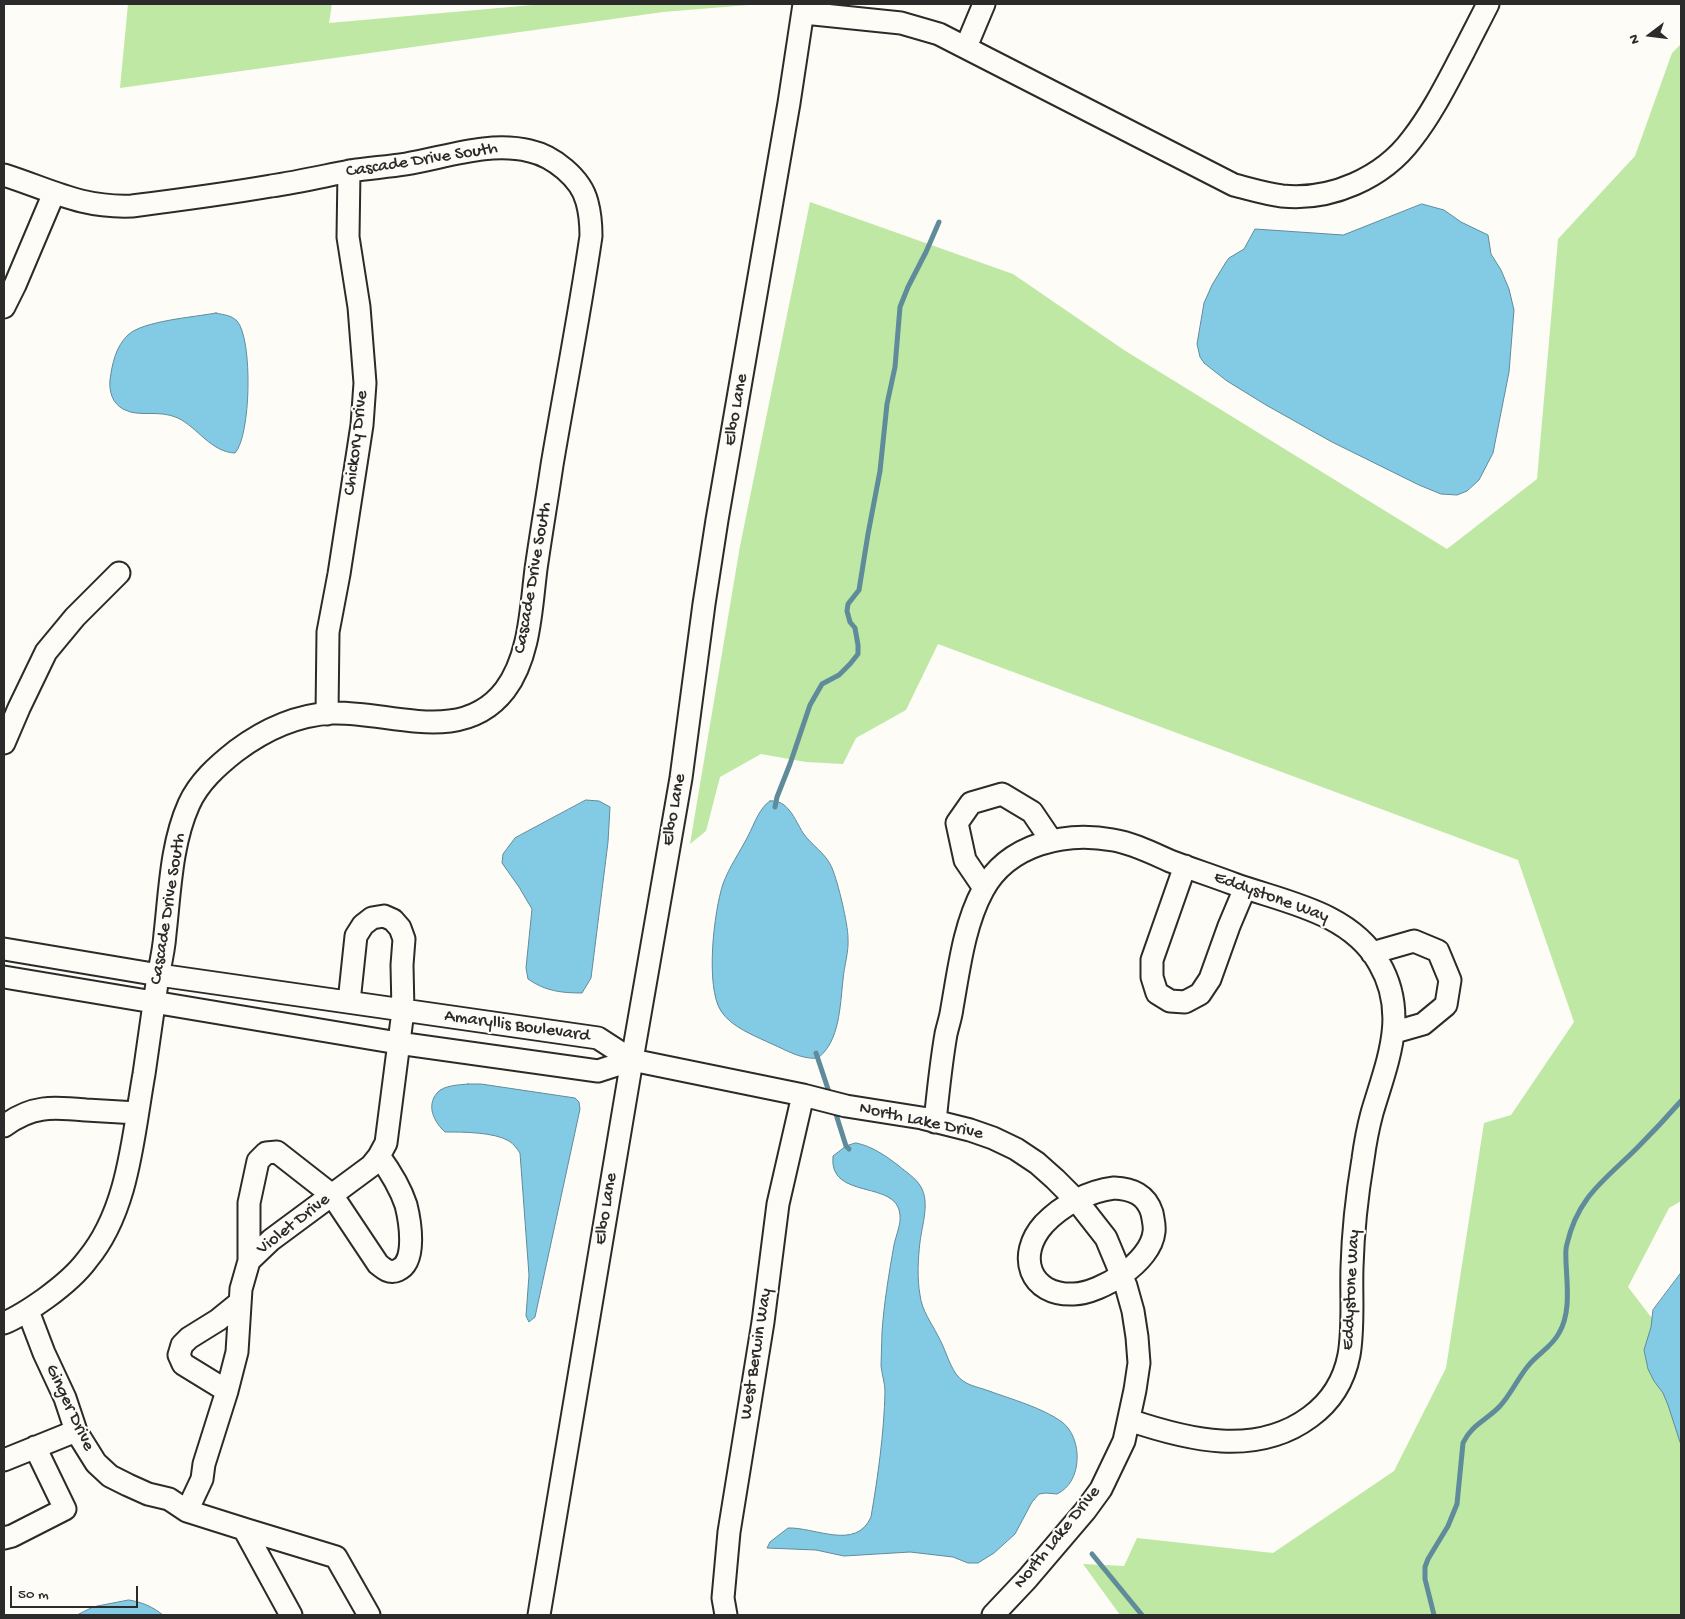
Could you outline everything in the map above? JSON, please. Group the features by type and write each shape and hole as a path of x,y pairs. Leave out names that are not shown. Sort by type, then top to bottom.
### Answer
{"street":[{"path":"966,47 984,4"},
{"path":"804,8 901,23 939,34 1234,185 1284,196 1308,196 1332,192 1354,184 1376,172 1395,158 1411,141 1426,120 1452,75 1488,4"},
{"name":"Elbo Lane","path":"539,1615 681,778 717,520 804,8"},
{"name":"Cascade Drive South","path":"4,175 54,194 96,205 110,207 132,206 268,187 490,148 510,148 530,151 548,158 564,169 577,184 587,200 591,236 553,462 530,615 515,676 489,706 470,716 452,721 424,722 354,714 314,715 296,719 259,736 227,758 200,785 184,816 176,849 168,898 164,950 158,974 137,1114 123,1185 109,1224 88,1260 60,1288 28,1311 4,1323"},
{"name":"Chickory Drive","path":"327,714 328,632 362,425 365,383 360,316 348,237 349,172"},
{"path":"4,308 54,194"},
{"path":"4,743 46,652 75,617 119,572"},
{"path":"984,888 965,860 957,823 971,803 1002,794 1032,812 1051,840"},
{"name":"Eddystone Way","path":"935,1122 946,1033 970,926 984,888 997,871 1013,857 1031,847 1071,836 1114,840 1297,905 1335,921 1352,932 1378,961 1386,977 1395,1013 1395,1032 1363,1154 1352,1264 1349,1356 1344,1375 1335,1393 1322,1408 1306,1420 1288,1430 1269,1437 1249,1441 1211,1441 1161,1431 1129,1420"},
{"path":"1185,866 1152,960 1152,977 1157,992 1170,1001 1185,1002 1200,994 1210,979 1245,888"},
{"path":"249,1261 249,1203 258,1161 266,1153 277,1152 332,1195 378,1264 386,1271 397,1271 406,1265 410,1255 408,1214 405,1202 394,1178 380,1156 386,1143 403,1011 402,965 404,939 400,928 393,920 384,916 372,918 363,925 356,936 348,1002"},
{"path":"1372,953 1414,941 1438,951 1450,980 1446,1005 1423,1024 1395,1032"},
{"name":"Amaryllis Boulevard","path":"4,949 403,1011 598,1038 632,1060"},
{"name":"Amaryllis Boulevard","path":"4,977 398,1043 598,1071 632,1060"},
{"name":"North Lake Drive","path":"632,1060 803,1095 846,1106 935,1122 978,1133 1016,1149 1036,1163 1077,1201 1106,1238 1122,1274 1133,1312 1137,1337 1139,1363 1124,1441 1101,1489 1067,1534 993,1615"},
{"name":"West Berwin Way","path":"724,1615 723,1598 729,1532 763,1322 778,1204 803,1095"},
{"path":"4,1126 24,1114 41,1109 59,1107 137,1114"},
{"name":"Violet Drive","path":"187,1511 202,1479 204,1464 227,1390 236,1352 241,1289 249,1261 260,1249 371,1166 380,1156"},
{"path":"1114,1188 1136,1192 1145,1199 1152,1215 1154,1233 1143,1256 1122,1274 1107,1284 1089,1291 1064,1294 1051,1292 1040,1285 1032,1274 1031,1248 1044,1225 1054,1216 1090,1194 1114,1188"},
{"path":"227,1390 183,1364 179,1355 182,1345 189,1338 218,1320 239,1303"},
{"name":"Ginger Drive","path":"28,1311 65,1398 76,1431 96,1463 110,1476 148,1494 169,1500 187,1511 336,1557 369,1615"},
{"path":"4,1460 76,1431"},
{"path":"4,1538 12,1536 65,1509 35,1447"},
{"path":"244,1529 290,1615"}],"green space":[{"path":"128,4 332,4 329,23 544,4 761,4 663,12 120,88"},
{"path":"1681,44 1681,1201 1669,1208 1628,1287 1651,1317 1681,1281 1681,1615 1120,1615 1083,1564 1124,1566 1137,1538 1273,1553 1394,1471 1446,1368 1484,1123 1511,1115 1574,1022 1518,860 938,644 906,710 856,738 843,764 806,762 761,754 720,777 706,831 690,844 740,546 810,202 1013,274 1124,350 1447,549 1537,479 1558,239 1635,156 1672,53"}],"water":[{"path":"1422,204 1444,210 1461,222 1488,235 1491,254 1501,270 1509,289 1514,310 1509,372 1493,453 1479,480 1467,491 1457,495 1441,494 1419,485 1332,442 1266,405 1227,381 1204,363 1200,357 1197,344 1204,303 1212,285 1229,258 1244,249 1255,229 1343,235"},
{"path":"216,313 230,316 237,321 246,347 248,366 247,409 240,443 235,453 219,449 185,422 171,415 136,413 123,409 114,400 110,388 113,362 120,344 135,330 156,323"},
{"path":"586,800 599,801 610,807 608,842 591,978 582,993 560,992 547,989 528,979 526,968 532,909 502,863 503,854 515,838"},
{"path":"770,801 782,803 790,811 803,833 829,863 837,883 846,923 848,948 838,1022 831,1042 818,1058 806,1058 794,1054 751,1034 731,1022 721,1011 713,984 714,929 723,884 760,812"},
{"path":"468,1084 481,1084 575,1098 579,1102 580,1109 535,1317 529,1322 526,1316 529,1275 520,1153 511,1142 503,1138 478,1133 445,1132 433,1114 432,1103 440,1090"},
{"path":"856,1143 868,1146 894,1162 911,1175 924,1193 924,1221 918,1262 918,1282 921,1301 956,1374 963,1381 971,1385 1046,1412 1062,1422 1074,1438 1077,1449 1076,1470 1066,1488 1057,1494 1039,1494 1032,1502 1015,1534 994,1553 978,1563 968,1563 953,1557 910,1552 844,1556 816,1550 767,1548 770,1542 788,1528 845,1535 856,1533 864,1527 871,1517 880,1455 884,1407 885,1389 881,1366 883,1321 900,1215 896,1204 888,1197 851,1185 841,1179 834,1170 833,1156 846,1146"},
{"path":"1681,1273 1681,1445 1663,1393 1648,1369 1644,1350 1651,1327 1653,1310"},
{"path":"129,1600 147,1605 163,1615 77,1615 93,1607"}],"waterway":[{"path":"775,807 810,705 822,684 839,675 858,654 855,628 850,622 847,611 848,604 859,590 880,471 887,404 895,367 900,307 939,222"},
{"path":"816,1053 830,1095"},
{"path":"1434,1615 1425,1579 1425,1567 1448,1526 1457,1504 1463,1443 1470,1432 1500,1406 1528,1366 1559,1333 1567,1308 1566,1246 1578,1213 1594,1190 1681,1101"},
{"path":"834,1108 846,1146 849,1149"},
{"path":"1092,1554 1142,1615"}]}
